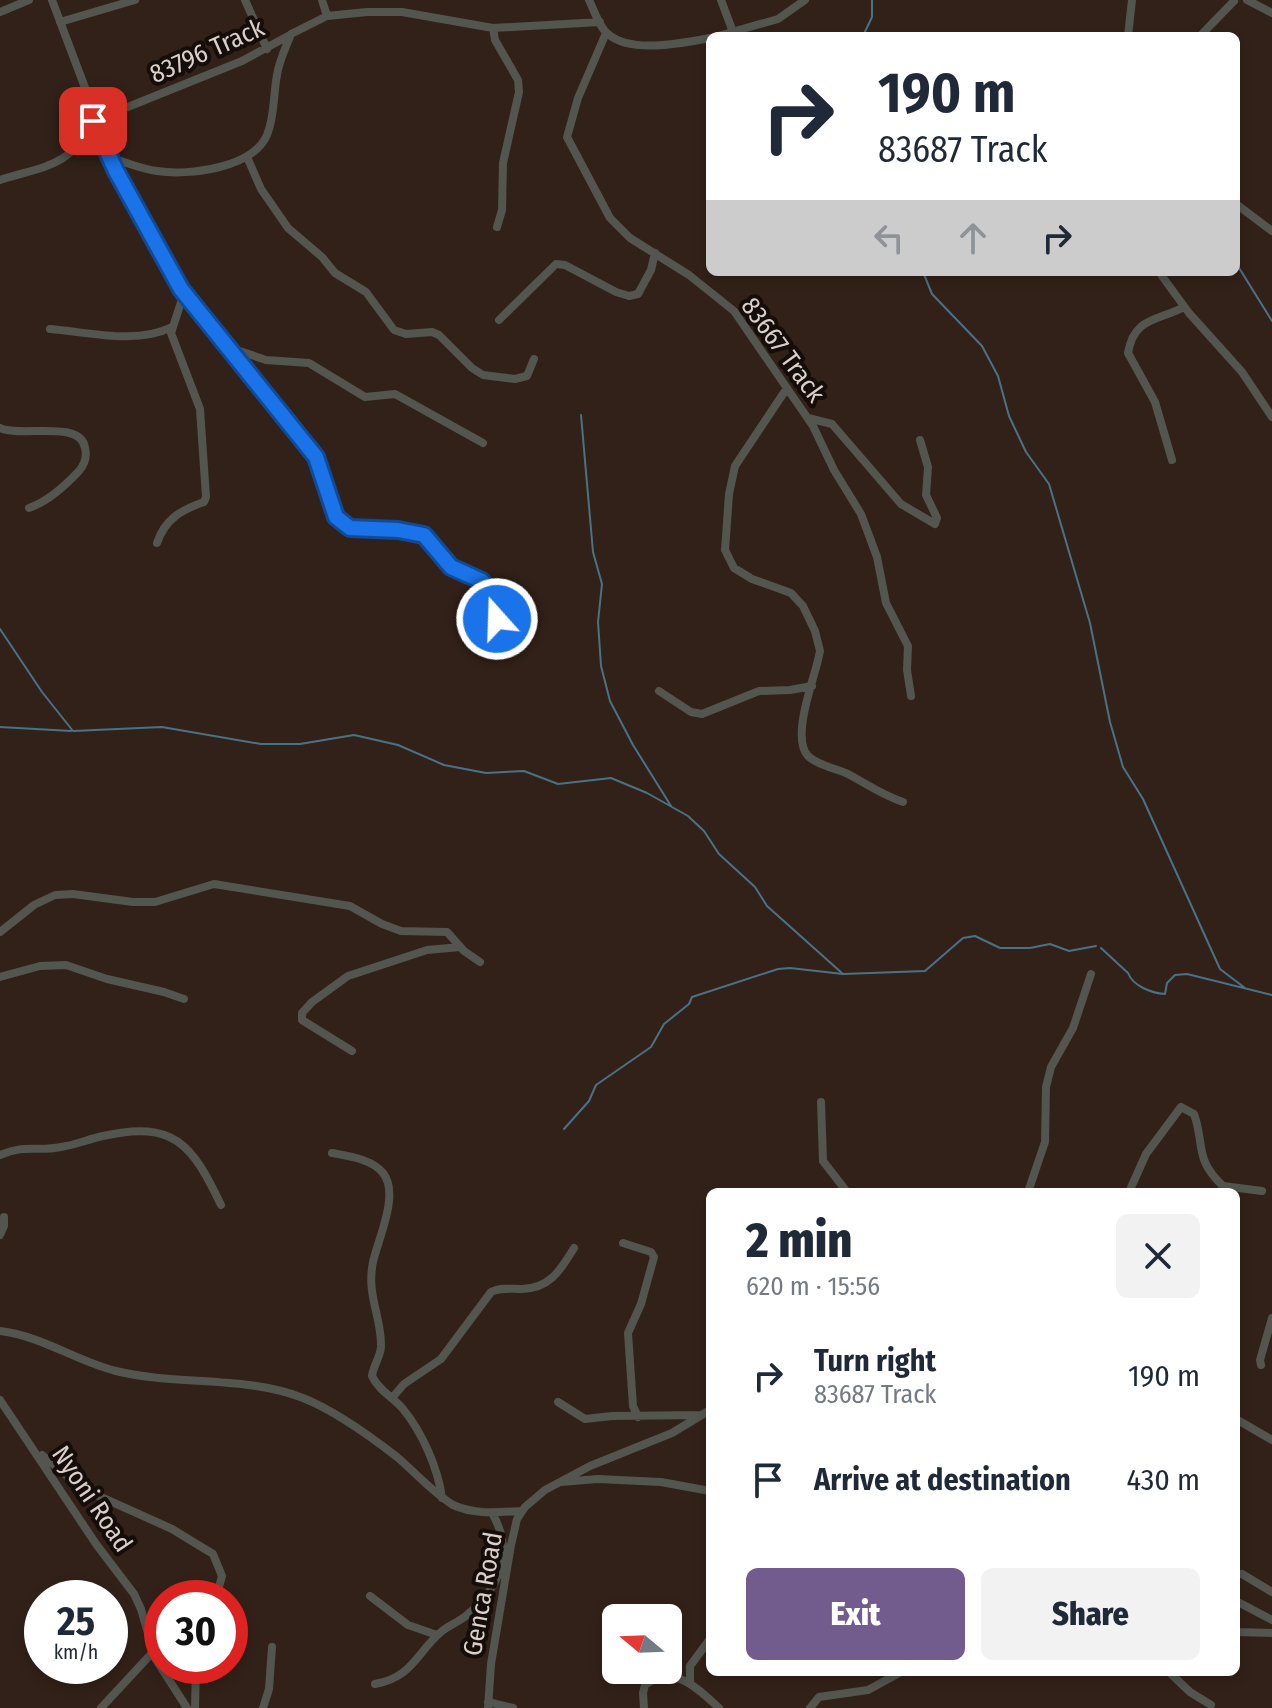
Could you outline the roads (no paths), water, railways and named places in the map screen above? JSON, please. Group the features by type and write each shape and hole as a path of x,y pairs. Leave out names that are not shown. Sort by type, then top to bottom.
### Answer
{"street":[{"path":"0,12 29,0"},
{"path":"52,0 87,93 93,121 184,293 309,446 320,465 333,511 340,522 356,530 398,530 424,535 451,567 482,581 494,602 497,619 489,633 472,640"},
{"path":"60,22 135,0"},
{"path":"245,0 267,49"},
{"path":"322,0 327,16 402,12 493,28 600,22"},
{"path":"589,0 606,33 621,41 641,45 706,39"},
{"path":"721,0 733,32 778,19 805,0"},
{"path":"1128,32 1132,0"},
{"path":"1247,0 1272,13"},
{"path":"1204,32 1234,1"},
{"name":"83796 Track","path":"93,121 234,65 327,16"},
{"path":"493,28 495,40 518,80 519,92 503,163 502,210 497,227"},
{"name":"83667 Track","path":"606,33 578,98 567,137 610,218 630,238 712,292 734,311 808,418 861,514 877,557 886,603 908,646 907,674 911,696"},
{"path":"110,158 166,172 202,170 247,157 260,146 269,130 278,69 291,34"},
{"path":"0,180 71,155 93,121"},
{"path":"247,157 261,189 288,228 322,257 335,273 366,292 394,330 406,334 432,332 439,335 472,368 493,377 515,379 527,376 534,359"},
{"path":"1240,207 1272,231"},
{"path":"499,320 556,264 565,265 625,296 638,294 651,270 655,253"},
{"path":"1162,276 1184,307 1242,372 1272,417"},
{"path":"157,543 168,521 182,510 204,502 206,497 200,409 173,341 172,327 184,293"},
{"path":"1172,460 1155,402 1128,353 1134,335 1143,324 1184,307"},
{"path":"50,329 128,336 155,335 172,327"},
{"path":"225,346 266,360 309,363 365,397 395,394 483,443"},
{"path":"787,388 735,466 727,504 725,550 734,568 752,579 791,593 803,606 815,631 820,651 802,729 802,742 807,755 853,777 883,796 903,802"},
{"path":"808,418 832,424 901,504 935,524 937,518 926,495 928,467 920,440"},
{"path":"0,428 15,432 65,432 77,434 84,441 86,456 82,468 54,495 29,508"},
{"path":"659,691 691,712 702,714 759,691 812,686"},
{"path":"0,932 34,905 55,895 155,902 214,884 350,906 391,929 447,932 480,962"},
{"path":"352,1051 302,1020 302,1013 312,1002 348,976 403,960 419,952 460,947"},
{"path":"0,977 40,966 66,965 184,999"},
{"path":"1029,1188 1045,1142 1046,1087 1051,1067 1073,1028 1091,974"},
{"path":"821,1102 823,1161 844,1188"},
{"path":"1131,1188 1146,1154 1181,1107 1194,1114 1203,1159 1221,1188"},
{"path":"0,1155 24,1147 60,1148 105,1135 160,1132 170,1136 192,1156 221,1205"},
{"path":"332,1153 356,1158 377,1168 388,1185 388,1211 371,1273 371,1299 381,1345 372,1376 409,1417 429,1453 442,1499"},
{"path":"1240,1190 1262,1191"},
{"path":"0,1235 4,1217"},
{"path":"623,1243 651,1252 654,1257 641,1304 628,1333 633,1406 638,1417"},
{"path":"392,1398 399,1389 441,1359 491,1292 527,1289 553,1279 574,1248"},
{"path":"1261,1365 1272,1318"},
{"path":"0,1331 26,1336 98,1365 130,1374 178,1380 214,1380 299,1397 328,1411 395,1456 442,1499 462,1509 492,1513 522,1511"},
{"name":"Nyoni Road","path":"0,1400 96,1544 134,1594 144,1620"},
{"path":"558,1402 581,1418 706,1412"},
{"name":"Genca Road","path":"488,1705 491,1664 511,1545 522,1511 533,1498 560,1481 600,1461 672,1433 706,1412"},
{"path":"1240,1421 1272,1440"},
{"path":"38,1453 81,1488 172,1529 213,1554 221,1580"},
{"path":"560,1481 661,1482 706,1490"},
{"path":"375,1684 396,1677 417,1660 437,1635 470,1613 500,1574 503,1540 492,1513"},
{"path":"1242,1574 1272,1592"},
{"path":"370,1596 408,1625 437,1635"},
{"path":"1240,1603 1272,1620"},
{"path":"1240,1632 1272,1633"},
{"path":"690,1683 690,1666 706,1644"},
{"path":"263,1708 269,1689 272,1647"},
{"path":"101,1708 144,1662"},
{"path":"644,1708 643,1688 650,1681 671,1676 690,1683 719,1708"},
{"path":"810,1708 819,1697 868,1690 894,1676"},
{"path":"1173,1676 1190,1692 1211,1705"},
{"name":"Nyoni Road","path":"170,1684 187,1708"},
{"path":"195,1708 196,1684"},
{"path":"488,1705 513,1708"}],"waterway":[{"path":"865,32 872,17 872,0"},
{"path":"1240,269 1272,321"},
{"path":"925,276 932,294 982,346 998,376 1009,416 1026,452 1049,484 1090,623 1110,722 1123,767 1143,799 1220,969 1245,988"},
{"path":"581,415 593,552 602,584 598,622 601,666 610,701 671,806"},
{"path":"0,629 42,692 73,731 162,727 261,744 300,744 354,735 398,745 444,765 486,773 524,771 558,784 611,778 647,793 688,816 704,831 719,854 755,887 767,906 843,974"},
{"path":"0,727 71,731"},
{"path":"564,1129 589,1101 596,1085 651,1047 664,1024 689,1004 692,997 778,969 843,974 925,971 963,938 975,936 1000,948 1050,944 1069,951 1096,946"},
{"path":"1101,948 1134,982 1154,992 1165,994 1167,983 1175,975 1187,974 1272,995"}]}
